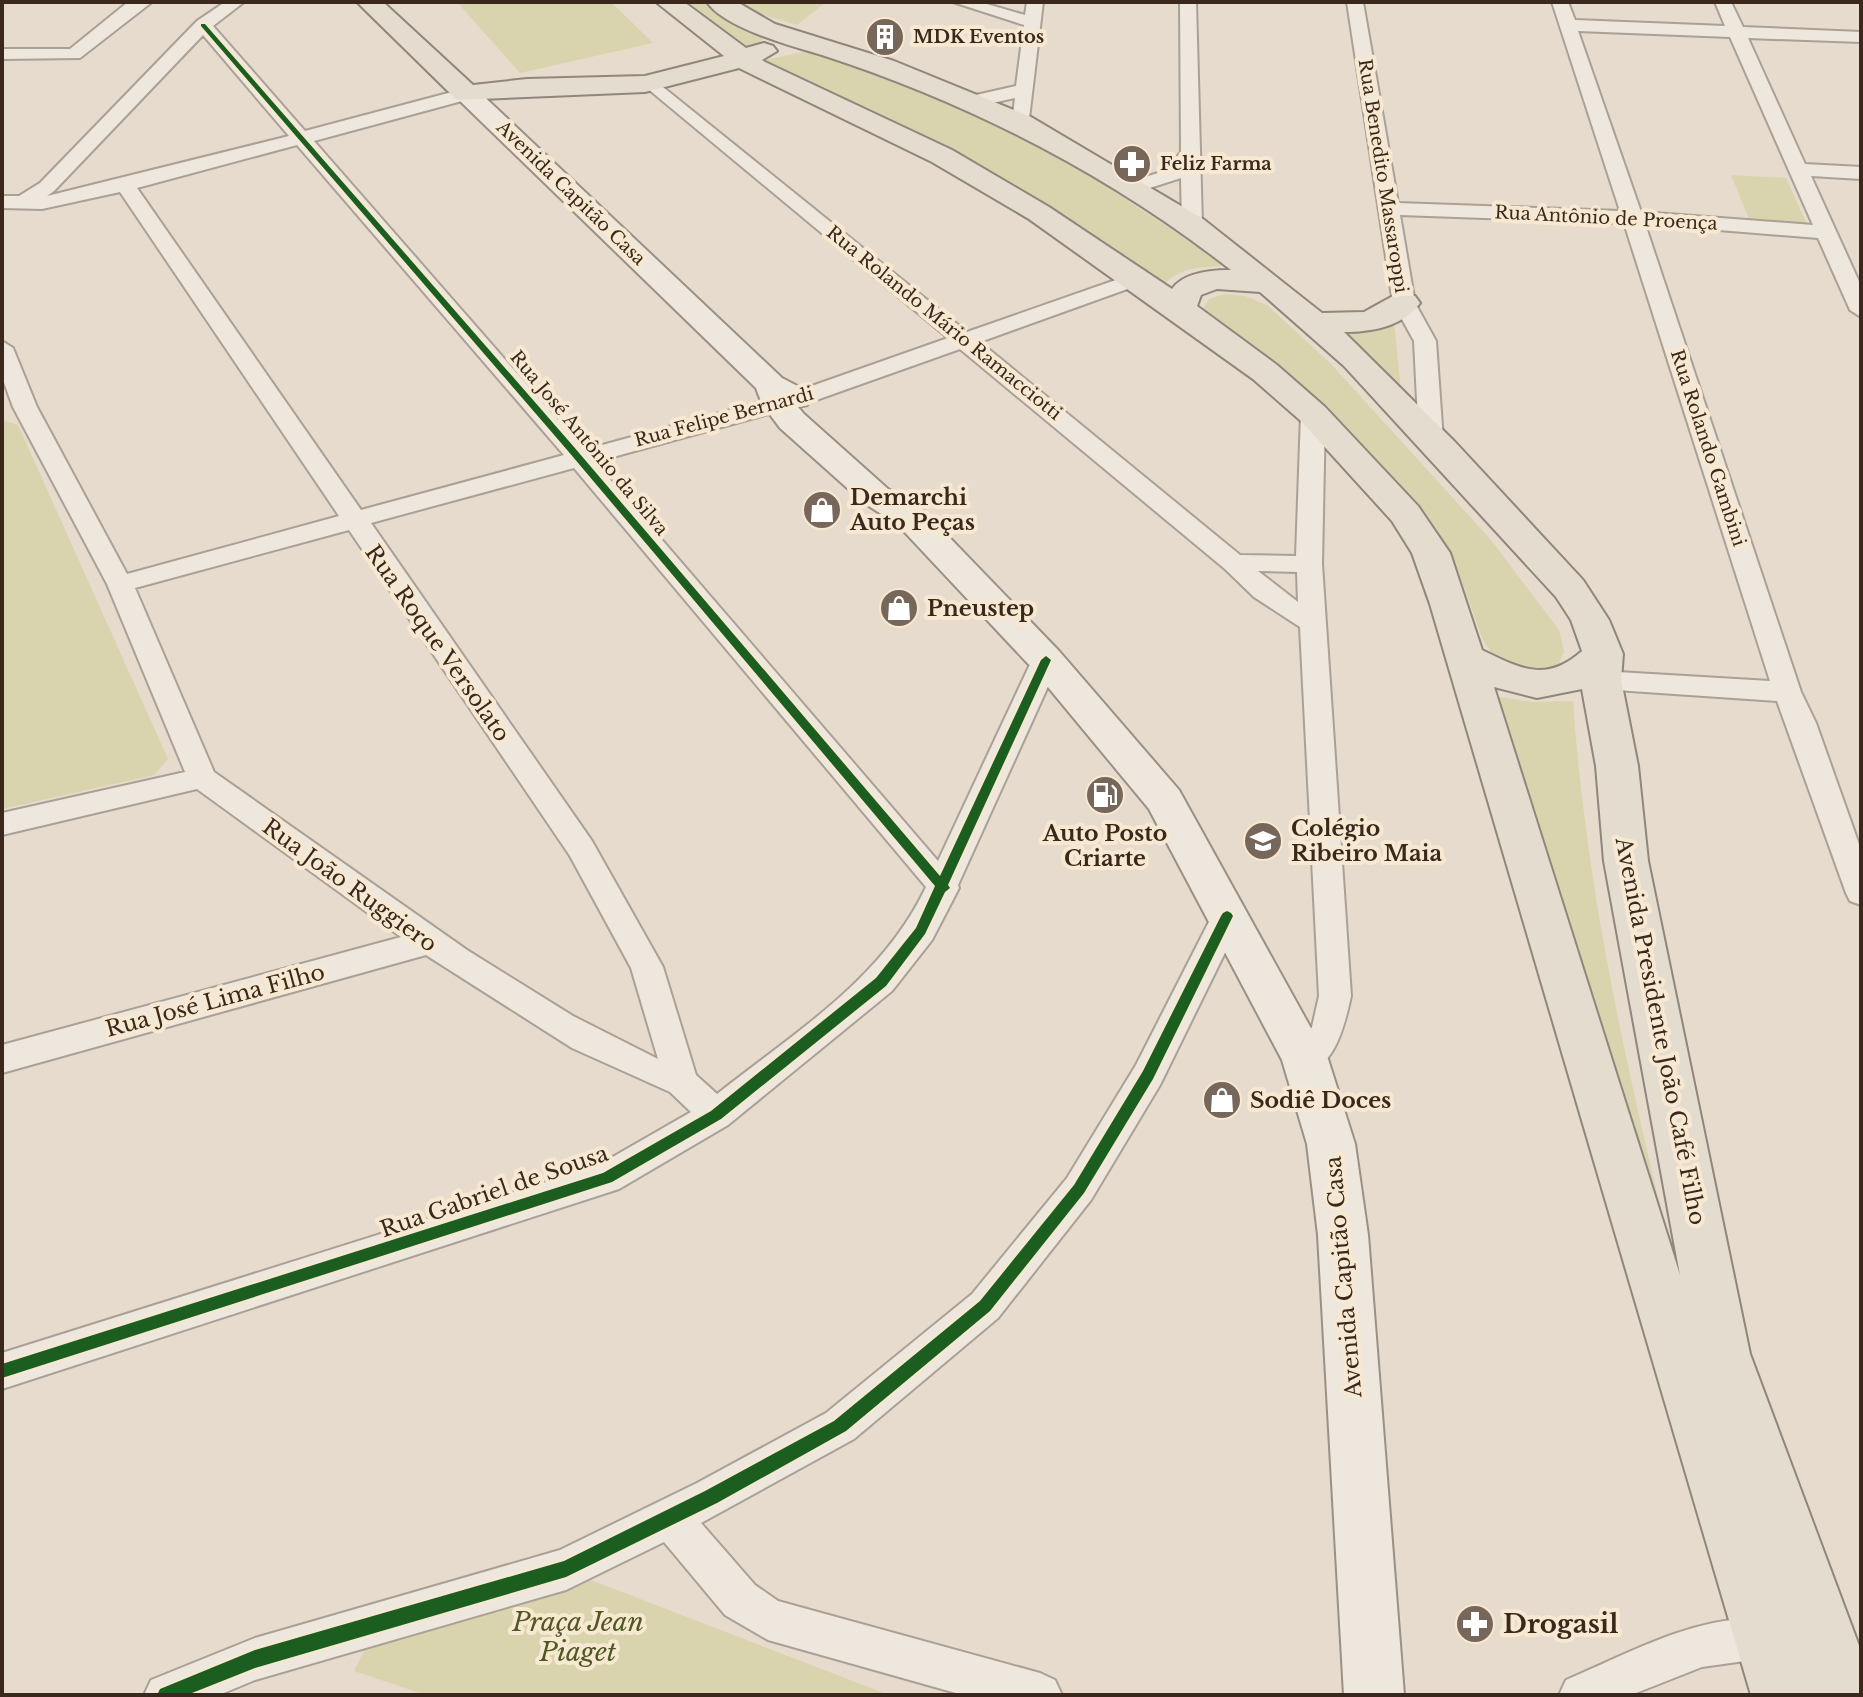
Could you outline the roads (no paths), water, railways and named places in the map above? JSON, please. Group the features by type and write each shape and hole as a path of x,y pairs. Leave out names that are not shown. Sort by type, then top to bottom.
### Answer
{"main road":[{"name":"Avenida Capitão Casa","path":"369,2 782,396 876,496 909,516 1046,660 1165,800 1305,1059 1331,1144 1343,1235 1374,1695"},
{"path":"668,2 742,58 781,82 942,156 1039,213 1137,279 1265,372 1313,414 1366,467 1405,514 1431,553 1814,1674"},
{"name":"Avenida Presidente João Café Filho","path":"719,2 752,23 885,67 974,101 1021,123 1192,225 1270,285 1356,359 1555,571 1590,620 1602,667 1617,766 1626,861 1722,1354 1814,1674"},
{"path":"467,94 520,86 653,84 692,76 801,40"},
{"path":"692,76 781,82"},
{"path":"1180,309 1187,290 1205,280 1225,278 1270,285"},
{"path":"1315,323 1371,322 1404,303"},
{"path":"1465,658 1525,683 1558,685 1602,667"}],"street":[{"path":"2,54 74,54 138,2 144,2"},
{"path":"7,206 47,187 203,25 236,2"},
{"path":"961,2 1031,22"},
{"path":"1021,123 1035,2"},
{"path":"1188,2 1192,225"},
{"name":"Rua Benedito Massaroppi","path":"1355,2 1386,209 1404,303 1425,341 1431,440"},
{"name":"Rua Rolando Gambini","path":"1560,2 1717,469 1787,692 1802,723 1861,893"},
{"path":"1723,2 1861,310"},
{"name":"Rua José Antônio da Silva","path":"203,25 578,458 944,888"},
{"path":"1569,25 1861,37"},
{"path":"169,60 227,55"},
{"name":"Rua Rolando Mário Ramacciotti","path":"653,84 966,340 1234,563 1263,591 1313,624"},
{"path":"974,101 1025,90"},
{"path":"7,206 42,203 125,185 467,94"},
{"path":"1131,188 1174,174 1192,151"},
{"path":"74,160 75,169 86,180 125,185"},
{"path":"1798,169 1861,173"},
{"path":"2,188 125,185"},
{"name":"Rua Roque Versolato","path":"125,185 581,849 647,967 682,1082 716,1115"},
{"name":"Rua Antônio de Proença","path":"1386,209 1630,217 1825,232"},
{"name":"Rua Felipe Bernardi","path":"120,584 578,458 966,340 1137,279"},
{"path":"2,348 13,408 120,584 202,778 2,824"},
{"path":"1305,1059 1327,1032 1335,996 1309,564 1313,414"},
{"path":"1311,478 1339,465 1366,467"},
{"path":"1234,563 1309,564"},
{"name":"Rua Gabriel de Sousa","path":"2,1371 607,1178 716,1115 881,982 921,931 944,888 1046,660"},
{"path":"1602,667 1787,692"},
{"name":"Rua João Ruggiero","path":"202,778 429,942 585,1042 649,1072 682,1082"},
{"path":"177,1694 255,1659 566,1569 840,1426 985,1306 1079,1189 1148,1075 1227,916"},
{"name":"Rua José Lima Filho","path":"2,1059 429,942"},
{"path":"670,1517 740,1600 768,1619 1040,1695"},
{"path":"1581,1695 1709,1643 1814,1674"}],"place":[{"name":"MDK Eventos","path":"885,37"},
{"name":"Feliz Farma","path":"1132,164"},
{"name":"Demarchi Auto Peças","path":"822,510"},
{"name":"Pneustep","path":"899,608"},
{"name":"Auto Posto Criarte","path":"1105,795"},
{"name":"Colégio Ribeiro Maia","path":"1263,841"},
{"name":"Sodiê Doces","path":"1222,1100"},
{"name":"Drogasil","path":"1475,1624"}],"park label":[{"name":"Praça Jean Piaget","path":"578,1637"}]}
